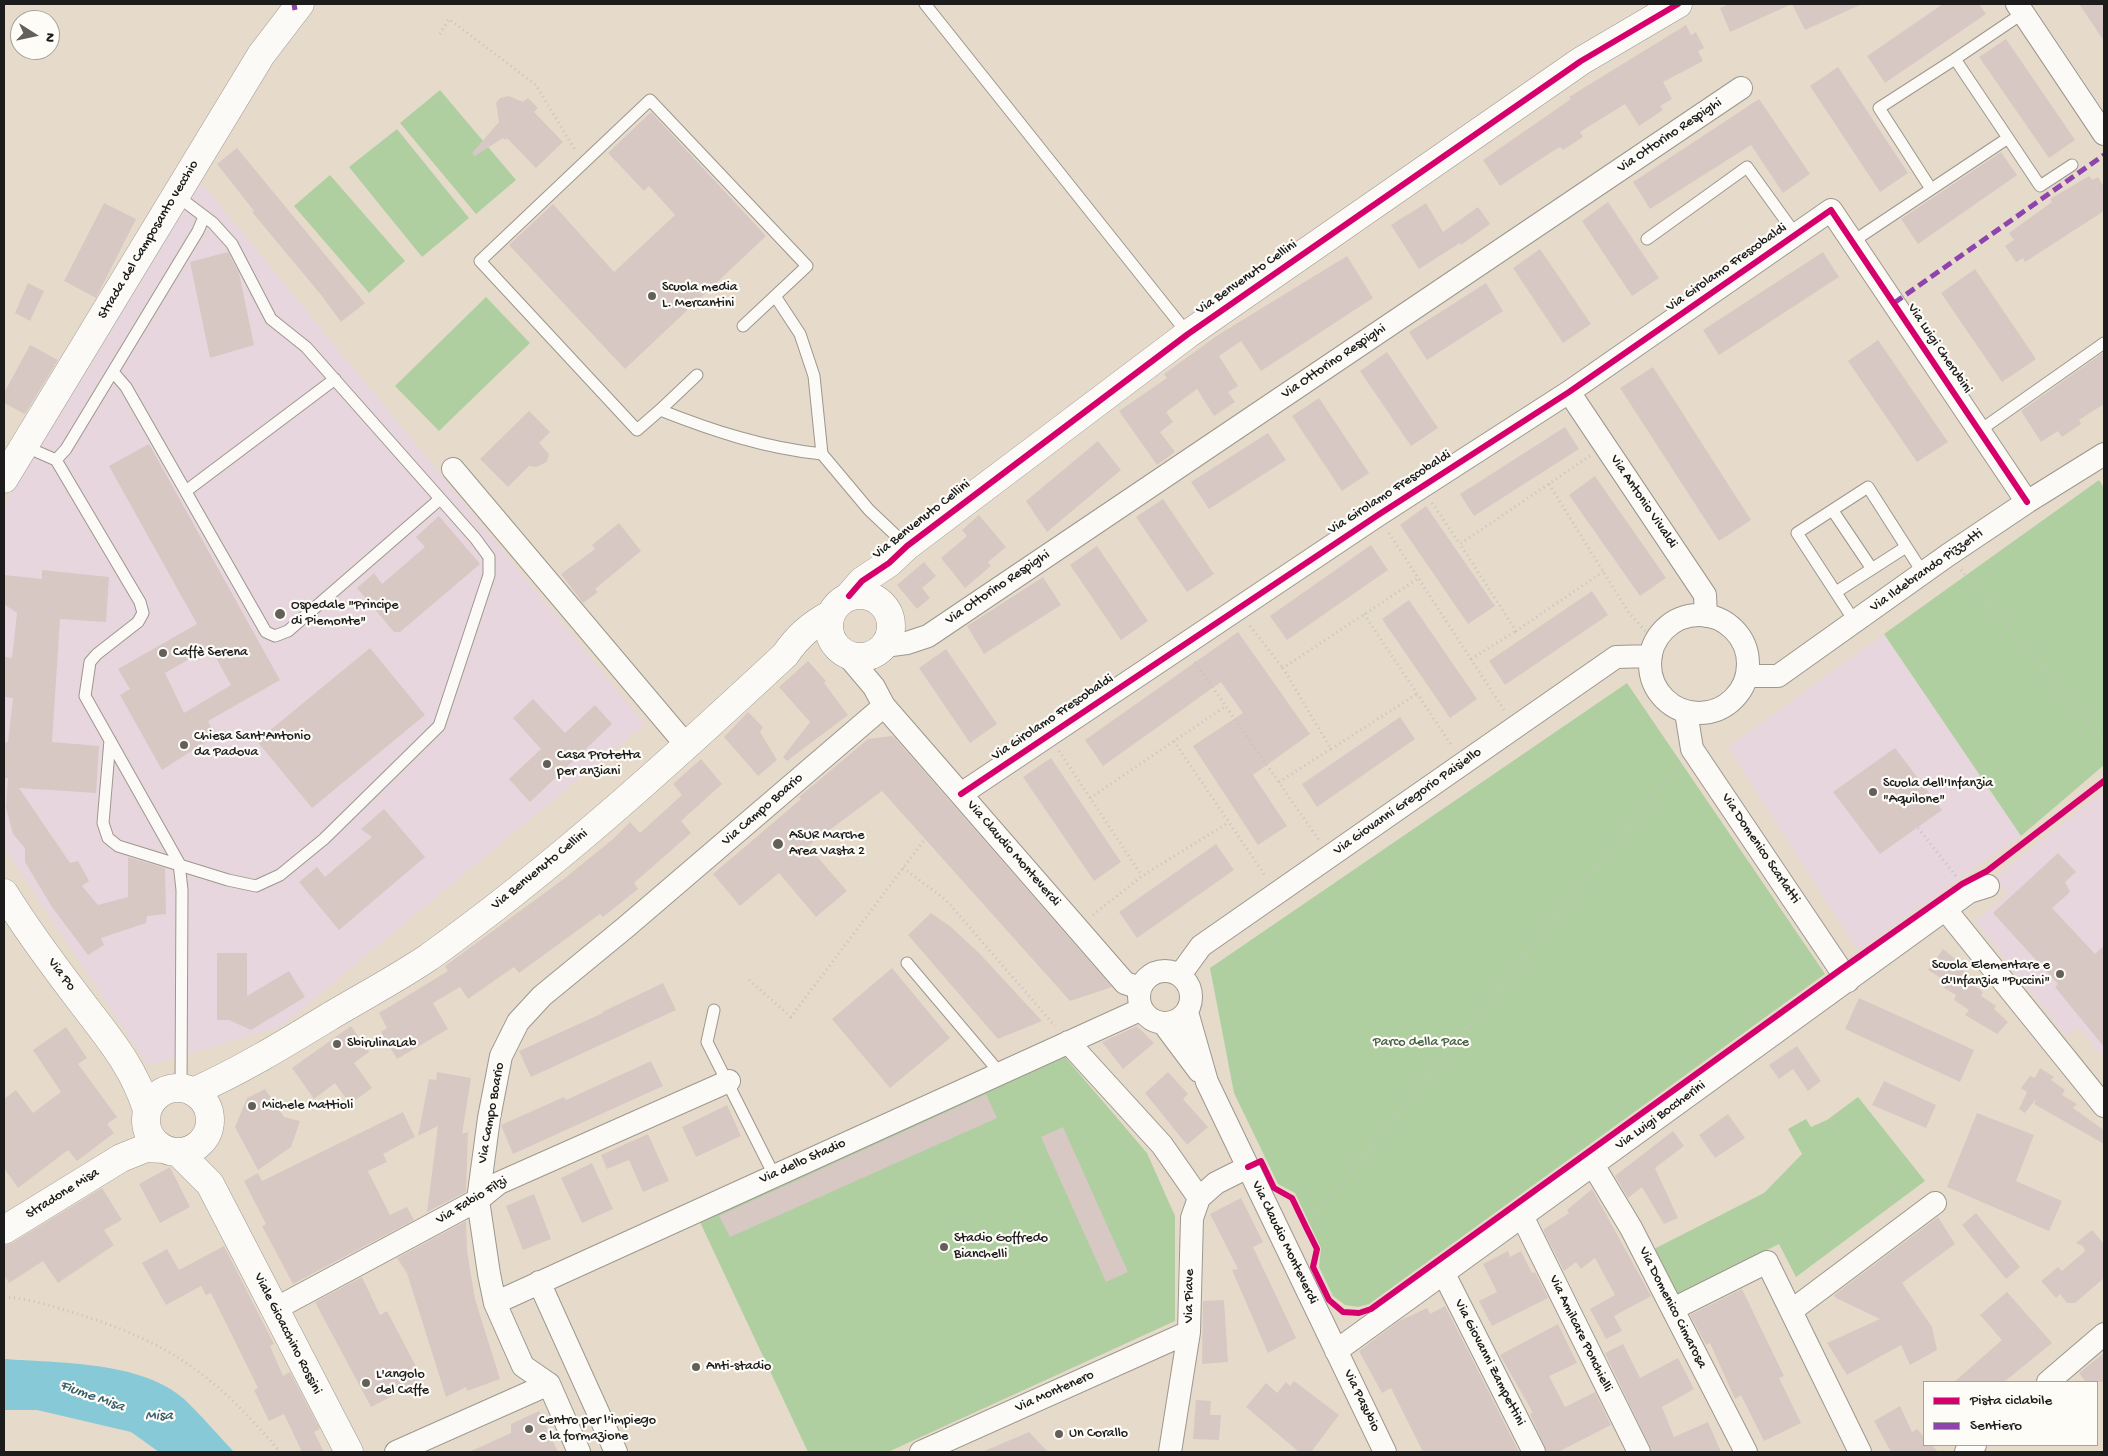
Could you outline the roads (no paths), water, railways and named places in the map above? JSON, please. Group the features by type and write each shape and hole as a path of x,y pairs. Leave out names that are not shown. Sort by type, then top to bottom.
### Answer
{"street":[{"name":"Strada del Camposanto vecchio","path":"4,479 261,55 300,4"},
{"name":"Via Benvenuto Cellini","path":"183,1089 221,1079 270,1053 427,958 528,883 687,746 785,655 797,638 811,626 851,603 898,555 1188,334 1581,61 1678,4"},
{"path":"2020,9 2104,134"},
{"name":"Via Ottorino Respighi","path":"883,643 907,643 928,636 1741,88"},
{"name":"Via Luigi Cherubini","path":"1831,210 2027,502"},
{"name":"Via Girolamo Frescobaldi","path":"961,794 1378,515 1569,392 1831,210"},
{"name":"Via Antonio Vivaldi","path":"1569,392 1705,595 1706,616"},
{"name":"Via Ildebrando Pizzetti","path":"1747,676 1778,676 1948,555 2027,502 2104,454"},
{"path":"453,469 687,746"},
{"path":"841,649 830,634 828,624 851,603 888,612 883,643 879,697"},
{"path":"1691,616 1706,616 1722,620 1735,630 1744,644 1748,660 1747,676 1741,691 1730,702 1717,710 1701,714 1686,712 1673,706 1662,696 1654,684 1651,671 1653,649 1664,630 1677,621 1691,616"},
{"path":"785,655 841,649 866,656 883,643"},
{"name":"Via Claudio Monteverdi","path":"841,649 961,794 1125,983 1141,998"},
{"name":"Via Giovanni Gregorio Paisiello","path":"1180,975 1201,946 1616,657 1653,649"},
{"name":"Via Campo Boario","path":"549,1384 523,1366 495,1303 478,1200 489,1118 502,1056 518,1022 542,996 626,928 879,697"},
{"name":"Via Domenico Scarlatti","path":"1686,712 1692,749 1848,981"},
{"name":"Via Luigi Boccherini","path":"1336,1350 1444,1274 1945,909 1978,889"},
{"name":"Via Po","path":"4,893 53,965 122,1056 140,1085 146,1116"},
{"path":"1945,909 2104,1106"},
{"path":"1173,971 1180,975 1190,988 1191,1004 1187,1012 1177,1021 1164,1023 1155,1021 1141,998 1144,981 1157,972 1173,971"},
{"name":"Via dello Stadio","path":"495,1303 1068,1042 1141,998"},
{"name":"Via Claudio Monteverdi","path":"1187,1012 1207,1082 1336,1350"},
{"name":"Via Claudio Monteverdi","path":"1164,1023 1207,1082"},
{"path":"1068,1042 1162,1145 1199,1198 1216,1183 1248,1167"},
{"name":"Via Benvenuto Cellini","path":"208,1127 230,1093 270,1053"},
{"name":"Via Po","path":"122,1056 150,1076 183,1089"},
{"name":"Via Fabio Filzi","path":"275,1309 478,1200 499,1183 729,1081"},
{"path":"183,1089 206,1103 208,1127 195,1147 171,1150 151,1138 146,1116 158,1095 183,1089"},
{"name":"Stradone Misa","path":"121,1158 146,1116"},
{"name":"Viale Gioacchino Rossini","path":"208,1127 226,1215"},
{"name":"Stradone Misa","path":"4,1230 121,1158 146,1148 171,1150"},
{"name":"Viale Gioacchino Rossini","path":"171,1150 210,1184 348,1452"},
{"name":"Via Domenico Cimarosa","path":"1593,1165 1631,1228 1746,1452"},
{"name":"Via Piave","path":"1170,1452 1189,1332 1192,1218 1199,1198"},
{"path":"1791,1311 1935,1203"},
{"name":"Via Amilcare Ponchielli","path":"1522,1216 1639,1452"},
{"path":"1673,1309 1767,1262 1860,1452"},
{"name":"Via Giovanni Zampettini","path":"1444,1274 1534,1452"},
{"path":"539,1282 616,1452"},
{"name":"Via Montenero","path":"922,1452 1189,1332"},
{"path":"2049,1381 2104,1334"},
{"name":"Via Pasubio","path":"1336,1350 1385,1452"},
{"path":"396,1452 549,1384 579,1452"}],"lane":[{"path":"924,4 1188,334"},
{"path":"1931,189 1879,108 1955,59 2020,9"},
{"path":"1955,59 2040,186 2072,165"},
{"path":"696,375 637,430 480,261 650,100 807,266 743,326"},
{"path":"1852,242 2008,138"},
{"path":"1647,238 1747,167 1796,235"},
{"path":"110,740 104,823 108,838 118,846 179,863 228,880 256,886 280,875 324,839 439,726 489,575 489,557 440,499 306,348 271,319 232,244 204,216 176,196"},
{"path":"56,460 66,449 113,372 198,230 204,216"},
{"path":"775,296 800,334 814,376 822,454 869,510 898,555"},
{"path":"1979,431 2104,343"},
{"path":"113,372 126,387 266,632 275,636 288,631 440,499"},
{"path":"186,491 335,379"},
{"path":"660,410 714,431 789,450 822,454"},
{"path":"24,446 56,460 140,602 143,613 138,622 97,654 90,662 86,675 85,696 179,863 182,890 183,1089"},
{"path":"1854,622 1797,533 1868,487 1923,573"},
{"path":"1832,511 1872,569"},
{"path":"1836,592 1906,547"},
{"path":"907,963 1000,1073"},
{"path":"714,1010 708,1042 774,1175"}],"water":[{"name":"Misa","path":"4,1359 98,1366 145,1377 166,1387 184,1399 234,1452 159,1452 131,1432 37,1410 4,1410"}],"place":[{"name":"Scuola media L. Mercantini","path":"652,296"},
{"name":"Ospedale \"Principe di Piemonte\"","path":"280,614"},
{"name":"Caffè Serena","path":"163,653"},
{"name":"Chiesa Sant'Antonio da Padova","path":"184,745"},
{"name":"Casa Protetta per anziani","path":"547,764"},
{"name":"Scuola dell'Infanzia \"Aquilone\"","path":"1873,792"},
{"name":"ASUR Marche Area Vasta 2","path":"778,844"},
{"name":"Scuola Elementare e d'Infanzia \"Puccini\"","path":"2060,974"},
{"name":"SbirulinaLab","path":"337,1044"},
{"name":"Michele Mattioli","path":"252,1106"},
{"name":"Stadio Goffredo Bianchelli","path":"944,1247"},
{"name":"Anti-stadio","path":"696,1367"},
{"name":"L'angolo del Caffe","path":"366,1383"},
{"name":"Centro per l'impiego e la formazione","path":"529,1429"},
{"name":"Un Corallo","path":"1059,1434"}],"park label":[{"name":"Parco della Pace","path":"1421,1043"}],"water label":[{"name":"Fiume Misa","path":"92,1397"}]}
